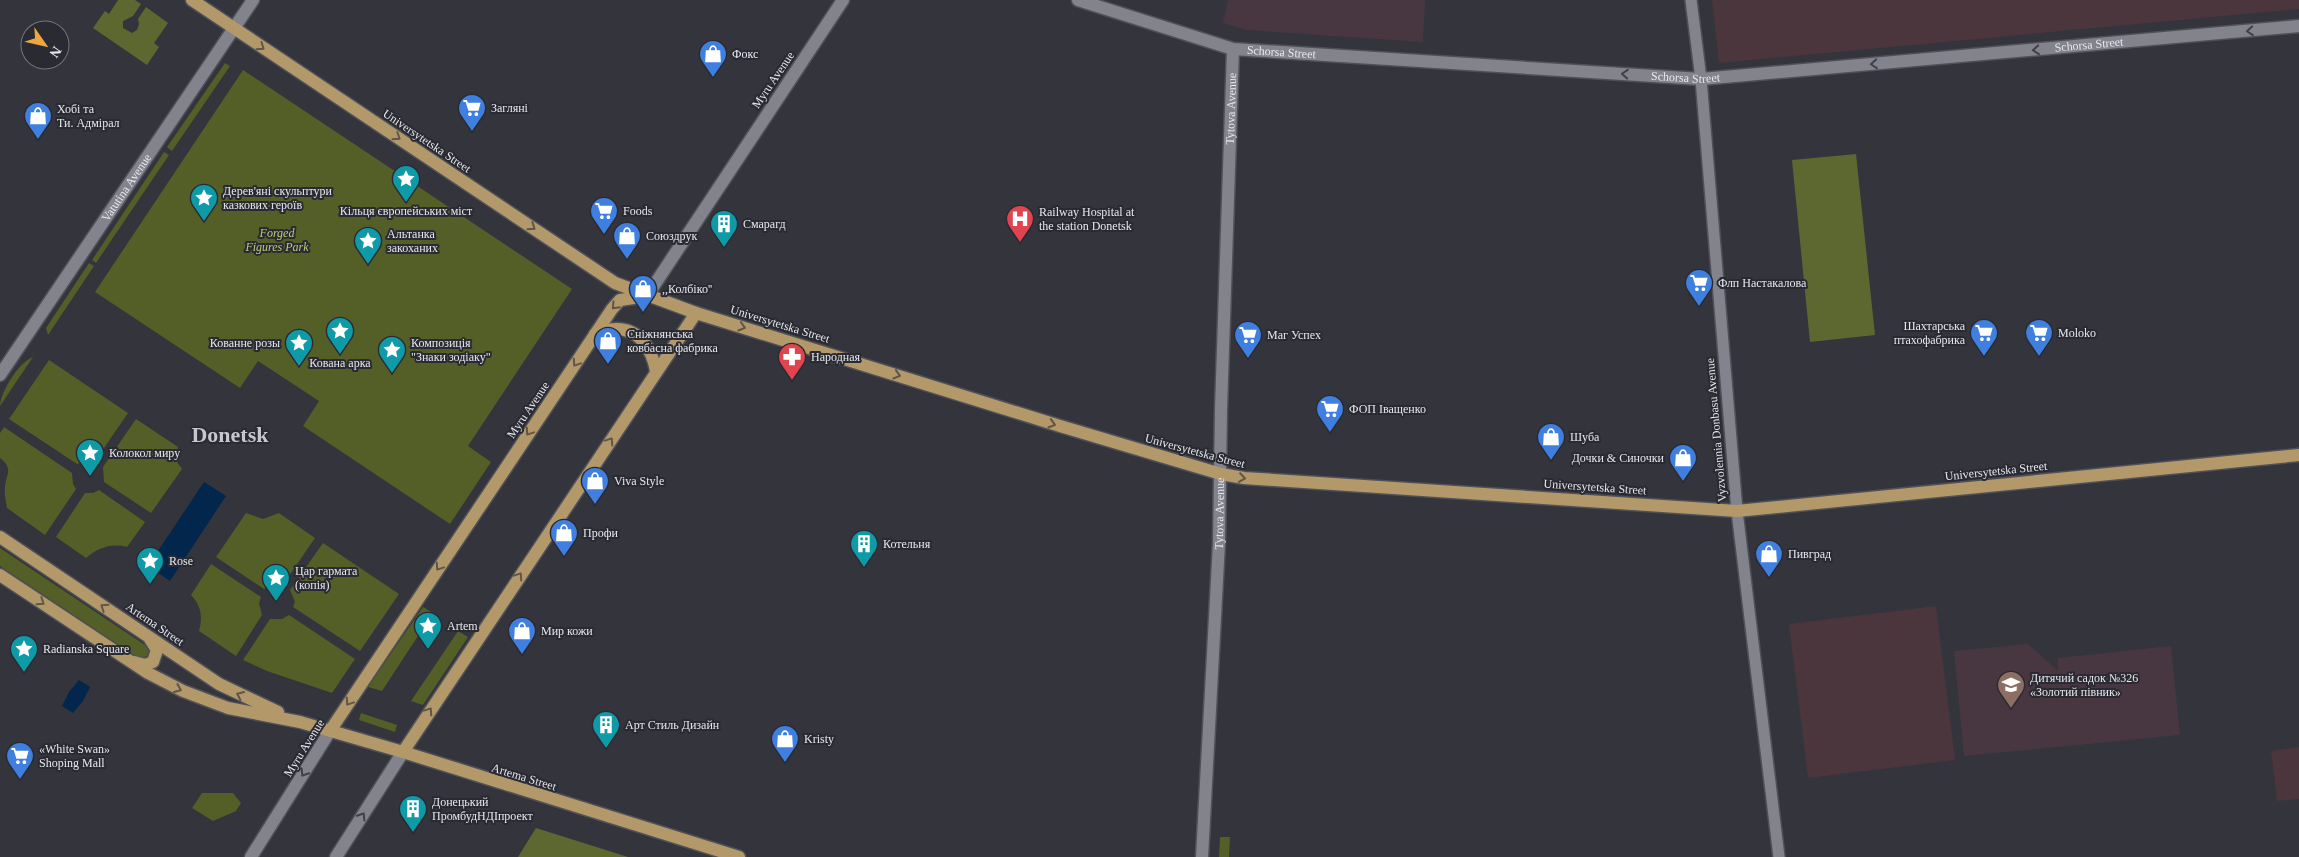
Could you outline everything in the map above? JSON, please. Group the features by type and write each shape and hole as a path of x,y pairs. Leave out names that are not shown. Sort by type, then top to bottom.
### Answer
{"main road":[{"name":"Universytetska Street","path":"192,0 615,282 647,296 696,313 1221,474 1253,479 1737,511 2299,455"},
{"name":"Myru Avenue","path":"330,731 595,334 620,300 647,296"},
{"path":"403,752 696,313"},
{"path":"595,334 614,328 630,331 641,339 652,354 656,371"},
{"name":"Artema Street","path":"0,537 219,684 300,722"},
{"name":"Artema Street","path":"0,575 127,660 165,683 219,704 300,722 403,752 739,857"},
{"path":"127,660 145,666 153,662 157,650 144,634"}],"street":[{"name":"Vatutina Avenue","path":"0,375 253,0"},
{"name":"Myru Avenue","path":"647,296 843,0"},
{"name":"Schorsa Street","path":"1078,0 1233,49 1701,79 2299,26"},
{"name":"Vyzvolennia Donbasu Avenue","path":"1691,0 1701,79 1737,511 1779,857"},
{"name":"Tytova Avenue","path":"1202,857 1219,560 1220,409 1233,49"},
{"name":"Myru Avenue","path":"251,857 330,731"},
{"path":"336,857 403,752"}],"shaded area":[{"path":"1228,0 1425,0 1423,42 1246,30 1223,23"},
{"path":"1712,0 2299,0 2299,9 1719,63"},
{"path":"1936,606 1955,760 1808,778 1789,624"},
{"path":"2028,644 2058,671 2058,658 2171,646 2180,735 1964,756 1954,651"},
{"path":"2299,747 2299,799 2277,801 2271,751"}],"green space":[{"path":"118,0 135,0 141,4 133,16 123,21 123,28 132,33 137,30 138,19 146,7 168,23 154,43 159,47 147,65 93,28 105,11 109,14"},
{"path":"225,63 230,66 172,151 167,147"},
{"name":"Forged Figures Park","path":"243,70 572,289 468,446 491,462 450,524 303,426 319,401 258,361 240,388 95,292"},
{"path":"164,152 169,155 96,263 92,260"},
{"path":"1856,154 1875,335 1810,342 1792,160"},
{"path":"89,263 94,266 48,335 46,328"},
{"path":"33,357 0,406 3,393 11,378 22,365"},
{"path":"49,360 128,413 95,461 88,460 77,464 9,419"},
{"path":"136,419 178,447 177,462 182,469 151,513 104,482 103,467"},
{"path":"4,427 72,473 73,484 76,489 45,535 7,508 5,490 8,469 7,465 0,458 0,433"},
{"path":"99,490 145,522 127,547 105,547 86,558 56,537 85,493 93,493"},
{"path":"246,513 263,519 279,513 315,538 282,586 270,586 264,589 216,557"},
{"path":"323,543 399,594 360,651 293,607 295,602 290,590"},
{"path":"0,548 145,645 149,651 147,656 137,657 0,566"},
{"path":"211,564 261,597 259,603 262,615 236,656 199,631 200,612 197,603 191,595"},
{"path":"423,607 433,613 382,691 368,687"},
{"path":"289,615 355,659 332,693 267,671 243,660 270,619 282,619"},
{"path":"458,631 468,637 423,705 411,701"},
{"path":"361,713 397,725 395,732 359,720"},
{"path":"202,793 233,793 241,803 236,811 213,821 192,808"},
{"path":"536,828 628,857 518,857"},
{"path":"1220,837 1230,837 1229,857 1219,857"}],"water":[{"path":"204,482 226,496 170,581 148,566"},
{"path":"79,680 90,687 83,701 73,713 62,706 69,692"}],"place":[{"name":"Фокс","path":"713,78"},
{"name":"Загляні","path":"472,132"},
{"name":"Хобі та Ти. Адмірал","path":"38,140"},
{"name":"Кільця європейських міст","path":"406,203"},
{"name":"Дерев'яні скульптури казкових героїв","path":"204,222"},
{"name":"Foods","path":"604,235"},
{"name":"Railway Hospital at the station Donetsk","path":"1020,243"},
{"name":"Смарагд","path":"724,248"},
{"name":"Союздрук","path":"627,260"},
{"name":"Альтанка закоханих","path":"368,265"},
{"name":"Флп Настакалова","path":"1699,307"},
{"name":",,Колбіко''","path":"643,313"},
{"name":"Кована арка","path":"340,355"},
{"name":"Шахтарська птахофабрика","path":"1984,357"},
{"name":"Moloko","path":"2039,357"},
{"name":"Маг Успех","path":"1248,359"},
{"name":"Сніжнянська ковбасна фабрика","path":"608,365"},
{"name":"Кованне розы","path":"299,367"},
{"name":"Композиція \"Знаки зодіаку\"","path":"392,374"},
{"name":"Народная","path":"792,381"},
{"name":"ФОП Іващенко","path":"1330,433"},
{"name":"Шуба","path":"1551,461"},
{"name":"Колокол миру","path":"90,477"},
{"name":"Дочки & Синочки","path":"1683,482"},
{"name":"Viva Style","path":"595,505"},
{"name":"Профи","path":"564,557"},
{"name":"Котельня","path":"864,568"},
{"name":"Пивград","path":"1769,578"},
{"name":"Rose","path":"150,585"},
{"name":"Цар гармата (копія)","path":"276,602"},
{"name":"Artem","path":"428,650"},
{"name":"Мир кожи","path":"522,655"},
{"name":"Radianska Square","path":"24,673"},
{"name":"Дитячий садок №326 «Золотий півник»","path":"2011,709"},
{"name":"Арт Стиль Дизайн","path":"606,749"},
{"name":"Kristy","path":"785,763"},
{"name":"«White Swan» Shoping Mall","path":"20,780"},
{"name":"Донецький ПромбудНДІпроект","path":"413,833"}],"district":[{"name":"Donetsk","path":"230,434"}]}
